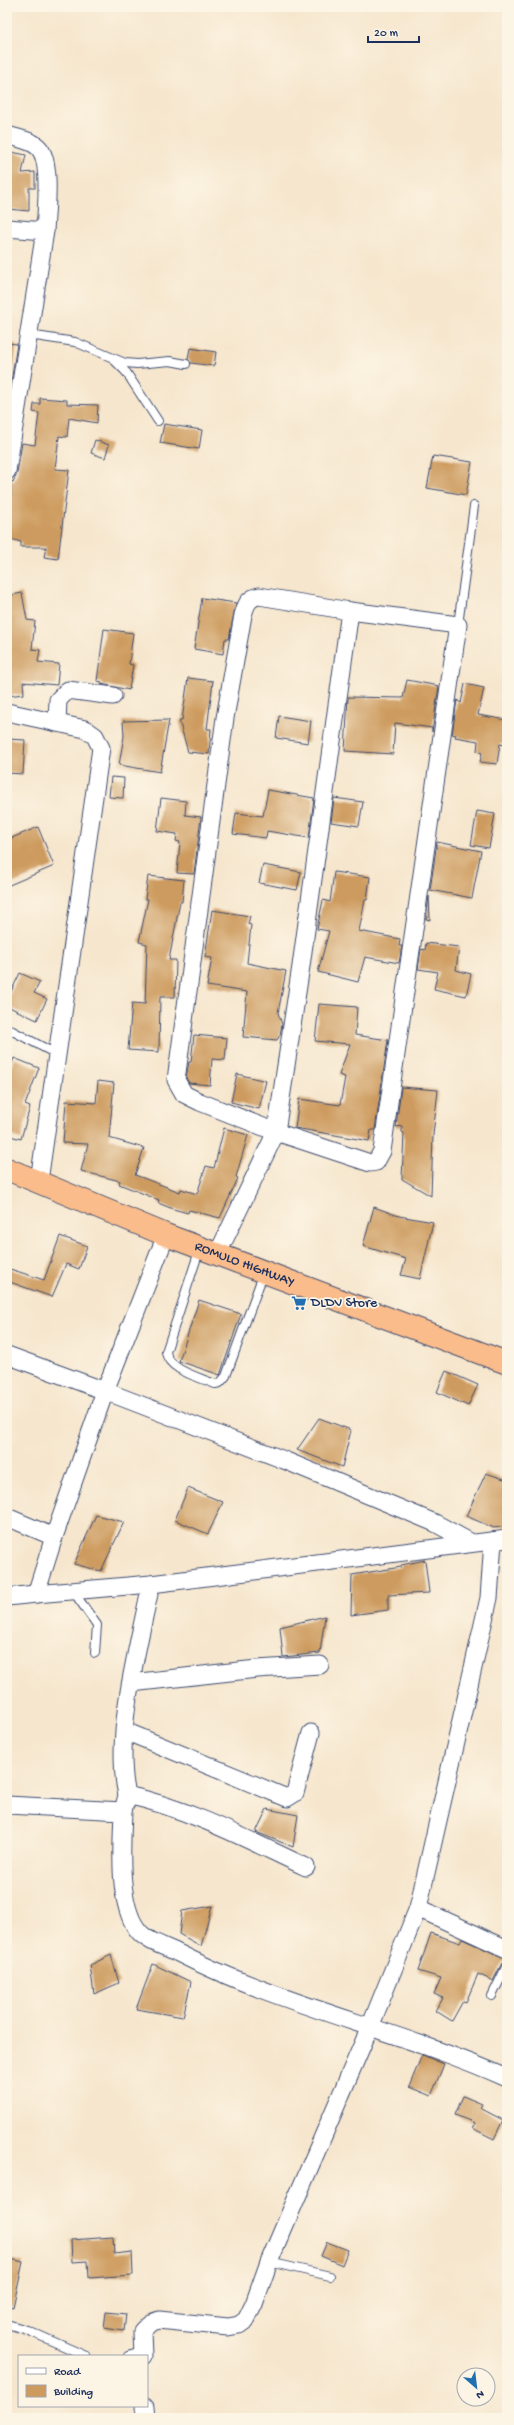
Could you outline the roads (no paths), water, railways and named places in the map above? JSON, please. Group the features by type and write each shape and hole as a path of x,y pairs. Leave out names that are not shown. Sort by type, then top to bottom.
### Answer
{"highway":[{"name":"ROMULO HIGHWAY","path":"7,1168 166,1235 507,1363"}],"street":[{"path":"7,472 45,230 48,184 44,158 40,148 32,143 11,136"},
{"path":"7,228 45,230"},
{"path":"259,596 350,611 458,625 382,1151 376,1162 370,1164 276,1132 184,1094 176,1080 225,718 243,615 248,602 252,597 259,596"},
{"path":"209,1251 276,1132 300,974 350,611"},
{"path":"57,723 58,700 68,690 114,696"},
{"path":"7,712 85,729 95,736 101,748 39,1181"},
{"path":"36,1594 54,1537 105,1392 166,1235"},
{"path":"7,1355 284,1460 421,1517 470,1542"},
{"path":"7,1517 54,1537"},
{"path":"7,1597 152,1584 470,1542 500,1540 418,1908 370,2027 269,2262 254,2304 246,2320 239,2325 228,2327 159,2320 150,2323 142,2331 138,2354"},
{"path":"152,1584 131,1683 125,1731 123,1771 125,1803 125,1894 129,1914 134,1924 144,1936 210,1969 284,1998 401,2036 507,2078"},
{"path":"131,1683 257,1669 320,1665"},
{"path":"125,1731 287,1798 295,1793 311,1733"},
{"path":"7,1805 125,1803 152,1800 222,1828 306,1867"},
{"path":"418,1908 507,1949"},
{"path":"145,2407 146,2418"}],"lane":[{"path":"29,335 76,342 110,357 131,364 170,361 186,364"},
{"path":"110,357 126,372 158,421"},
{"path":"458,625 474,506"},
{"path":"7,1028 56,1054"},
{"path":"209,1251 166,1352 166,1358 174,1366 215,1384 220,1383 226,1376 264,1271"},
{"path":"73,1591 96,1625 95,1653"},
{"path":"492,1996 507,1964"},
{"path":"269,2262 330,2276"},
{"path":"7,2324 27,2330 84,2355"}],"place":[{"name":"DLDV Store","path":"299,1303"}]}
